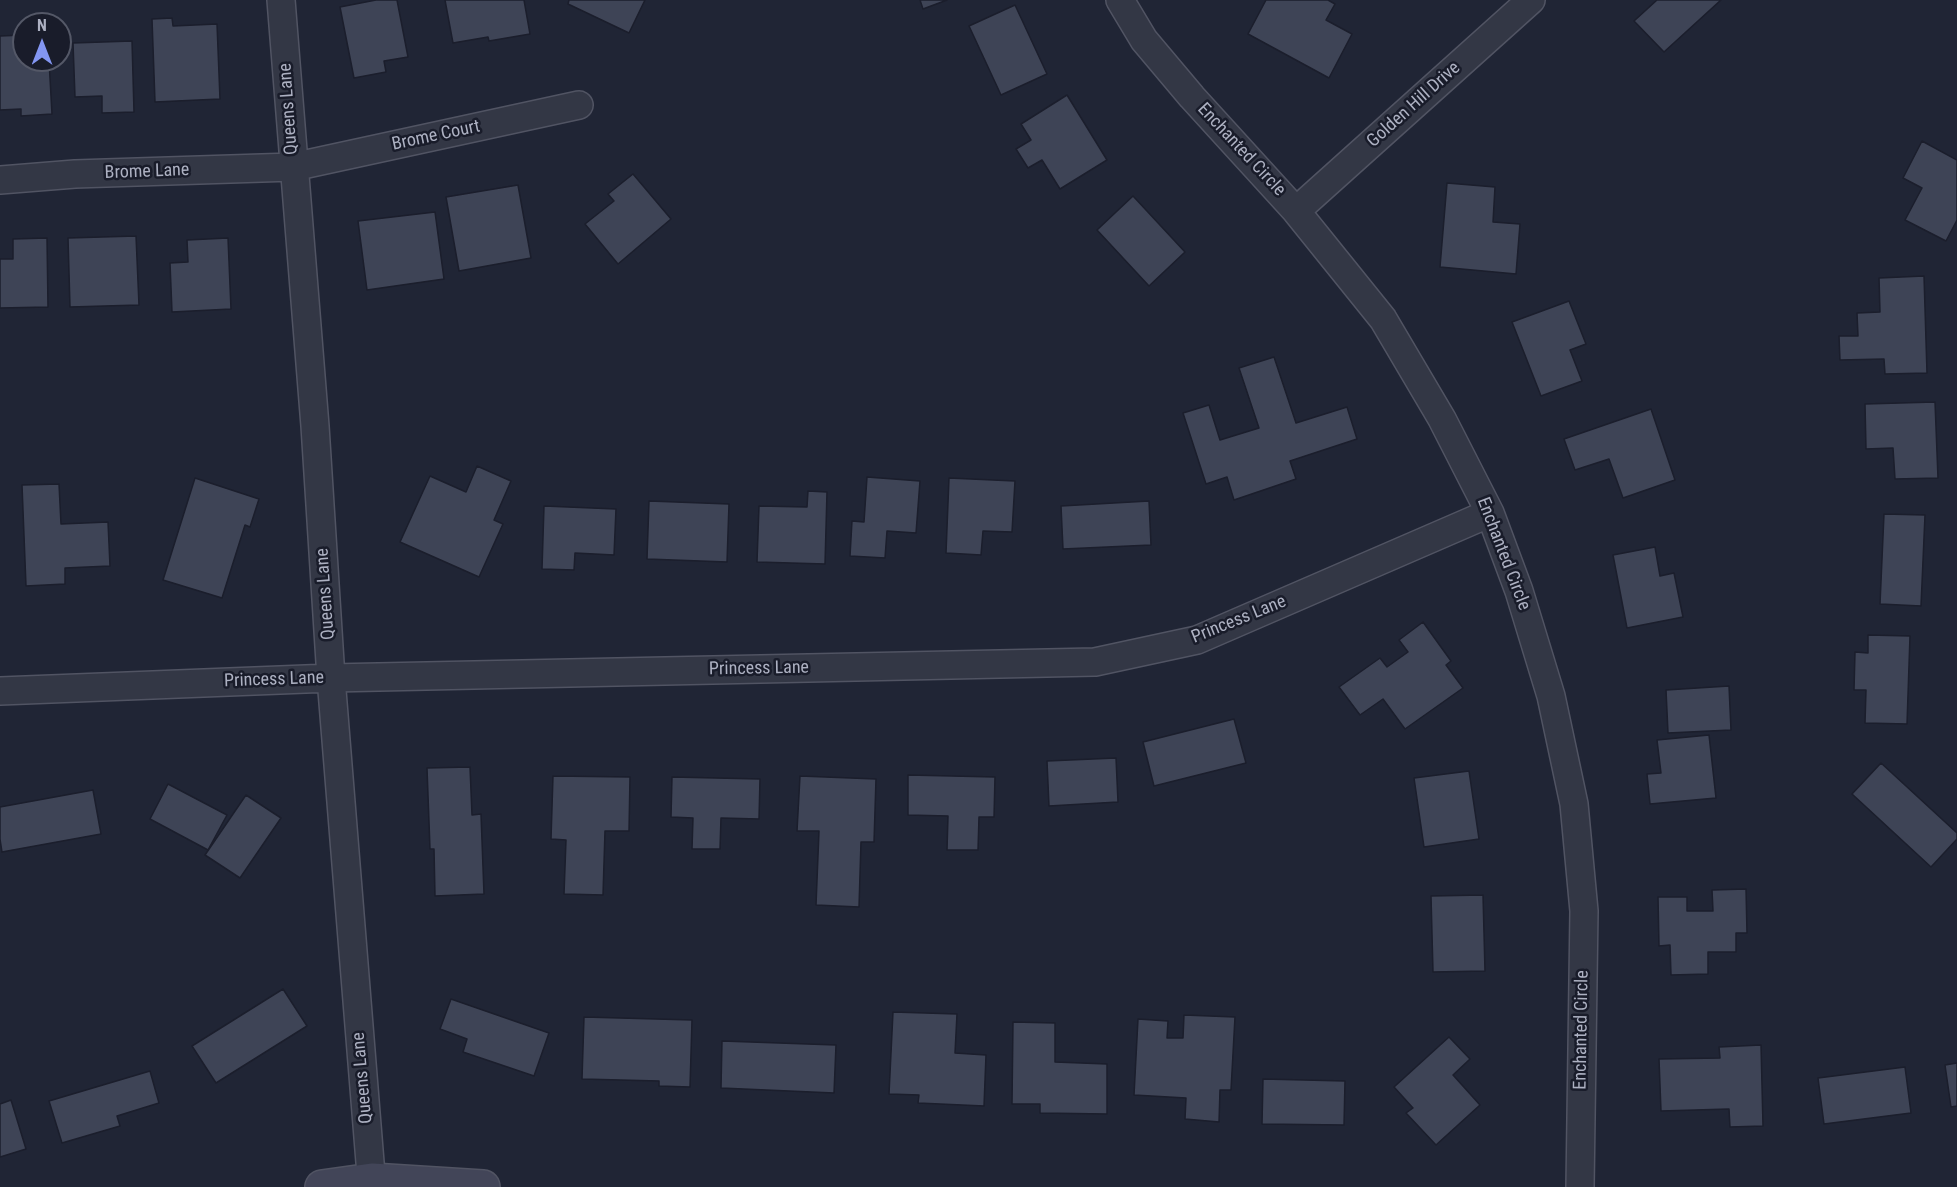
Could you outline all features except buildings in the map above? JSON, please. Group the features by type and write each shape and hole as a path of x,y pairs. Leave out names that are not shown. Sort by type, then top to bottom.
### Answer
{"street":[{"name":"Queens Lane","path":"281,0 315,426 331,678 372,1183"},
{"name":"Enchanted Circle","path":"1120,0 1144,40 1192,97 1296,211 1383,319 1442,419 1491,513 1520,591 1551,696 1574,804 1584,911 1580,1187"},
{"name":"Golden Hill Drive","path":"1296,211 1531,0"},
{"name":"Brome Court","path":"294,167 579,105"},
{"name":"Brome Lane","path":"0,180 75,174 294,167"},
{"name":"Princess Lane","path":"0,691 331,678 1095,662 1197,640 1491,513"},
{"path":"322,1187 372,1183 483,1187"}]}
